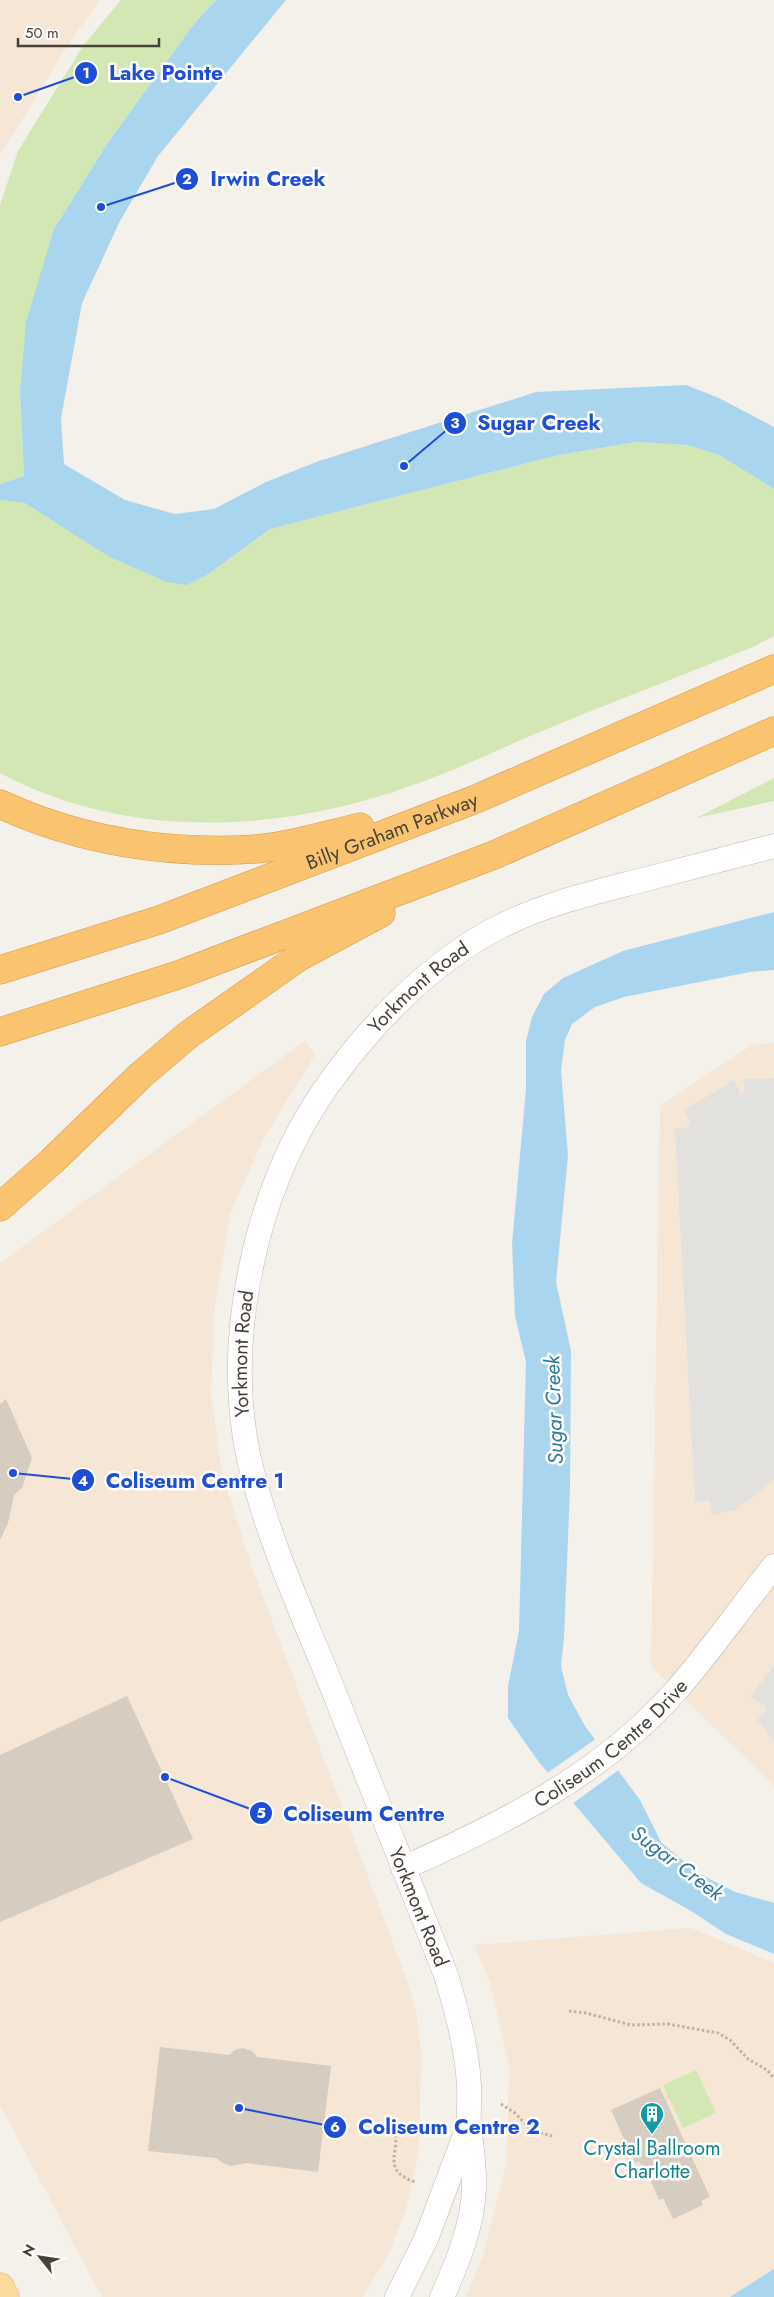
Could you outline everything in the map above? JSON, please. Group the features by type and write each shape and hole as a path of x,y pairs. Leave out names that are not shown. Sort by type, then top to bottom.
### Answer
{"highway":[{"name":"Billy Graham Parkway","path":"0,970 159,920 476,799 774,669"},
{"path":"0,1032 178,975 494,855 774,732"},
{"path":"0,804 72,832 105,839 148,846 198,849 257,849 313,838 476,799"},
{"path":"0,1207 51,1162 141,1075 188,1035 299,957 494,855"}],"main road":[{"path":"0,2287 5,2297"}],"street":[{"name":"Yorkmont Road","path":"442,2297 454,2270 467,2228 474,2191 474,2162 469,2123 470,2087 460,2020 446,1975 281,1560 260,1499 248,1456 241,1374 244,1313 256,1239 278,1174 305,1119 346,1058 396,1004 438,968 496,929 545,906 774,846"},
{"name":"Coliseum Centre Drive","path":"403,1868 460,1843 521,1812 588,1768 643,1725 673,1694 774,1566"},
{"name":"Yorkmont Road","path":"397,2297 426,2240 469,2123"}],"path":[{"path":"569,2011 586,2013 631,2025 668,2024 712,2031 730,2040 748,2058 767,2070 774,2078"},
{"path":"501,2104 515,2113 532,2131 552,2136"},
{"path":"376,2123 394,2129 393,2156 395,2167 402,2176 415,2182"}],"shaded area":[{"path":"0,0 100,0 71,40 0,155"},
{"path":"305,1041 315,1055 263,1140 230,1213 214,1311 211,1394 222,1474 253,1570 408,1983 416,2012 421,2050 419,2151 405,2211 390,2251 363,2297 102,2297 0,2105 0,1263"},
{"path":"774,1043 774,1786 651,1666 660,1106 752,1045"},
{"path":"774,1078 774,1480 735,1510 712,1515 710,1501 695,1501 675,1128 686,1128 690,1122 683,1111 734,1080 741,1094 745,1092 744,1079"},
{"path":"774,1664 774,1741 757,1720 766,1711 764,1705 750,1698"},
{"path":"691,1928 774,1963 774,2297 466,2297 483,2255 507,2162 509,2065 490,1982 474,1945"}],"green space":[{"path":"121,0 216,0 193,25 107,144 54,229 20,392 24,476 0,484 0,205 18,151 83,46"},
{"path":"636,442 687,445 719,455 774,489 774,636 753,647 568,720 429,779 363,801 311,813 258,820 205,822 152,819 99,810 49,795 0,773 0,500 25,503 207,575 270,529 559,455"},
{"path":"774,778 774,801 696,818"},
{"path":"696,2070 716,2113 683,2128 663,2085"}],"water":[{"path":"216,0 286,0 158,156 120,221 82,303 61,419 64,464 125,500 175,514 214,509 266,482 319,461 536,392 686,385 719,398 774,427 774,489 719,455 687,445 636,442 559,455 270,529 207,575 187,585 166,582 108,556 25,503 0,500 0,484 24,476 20,392 26,322 54,229 107,144 193,25"},
{"path":"774,912 774,970 750,972 624,997 595,1007 572,1024 565,1040 561,1070 568,1156 556,1282 571,1351 570,1488 564,1638 561,1666 568,1695 585,1726 640,1800 661,1842 696,1872 735,1892 774,1903 774,1954 726,1934 691,1911 641,1883 538,1761 508,1718 508,1686 519,1631 526,1362 515,1316 512,1244 526,1089 526,1041 532,1017 544,994 563,978 623,951"},
{"path":"774,2269 774,2297 730,2297 769,2272"}],"pier":[{"path":"597,1738 620,1769 572,1804 546,1774"}],"building":[{"path":"6,1399 32,1458 22,1488 14,1495 8,1523 0,1540 0,1404"},
{"path":"127,1696 193,1839 0,1922 0,1755"},
{"path":"160,2047 229,2055 235,2050 243,2048 252,2051 257,2057 331,2066 318,2172 247,2163 231,2166 216,2158 148,2151"},
{"name":"Crystal Ballroom Charlotte","path":"660,2088 710,2197 701,2201 703,2205 673,2219 663,2198 659,2200 646,2170 644,2171 639,2161 635,2163 611,2110"}],"place":[{"name":"Lake Pointe","path":"18,97"},
{"name":"Irwin Creek","path":"101,207"},
{"name":"Sugar Creek","path":"404,466"},
{"name":"Coliseum Centre 1","path":"13,1473"},
{"name":"Coliseum Centre","path":"165,1777"},
{"name":"Coliseum Centre 2","path":"239,2108"},
{"name":"Crystal Ballroom Charlotte","path":"652,2135"}]}
